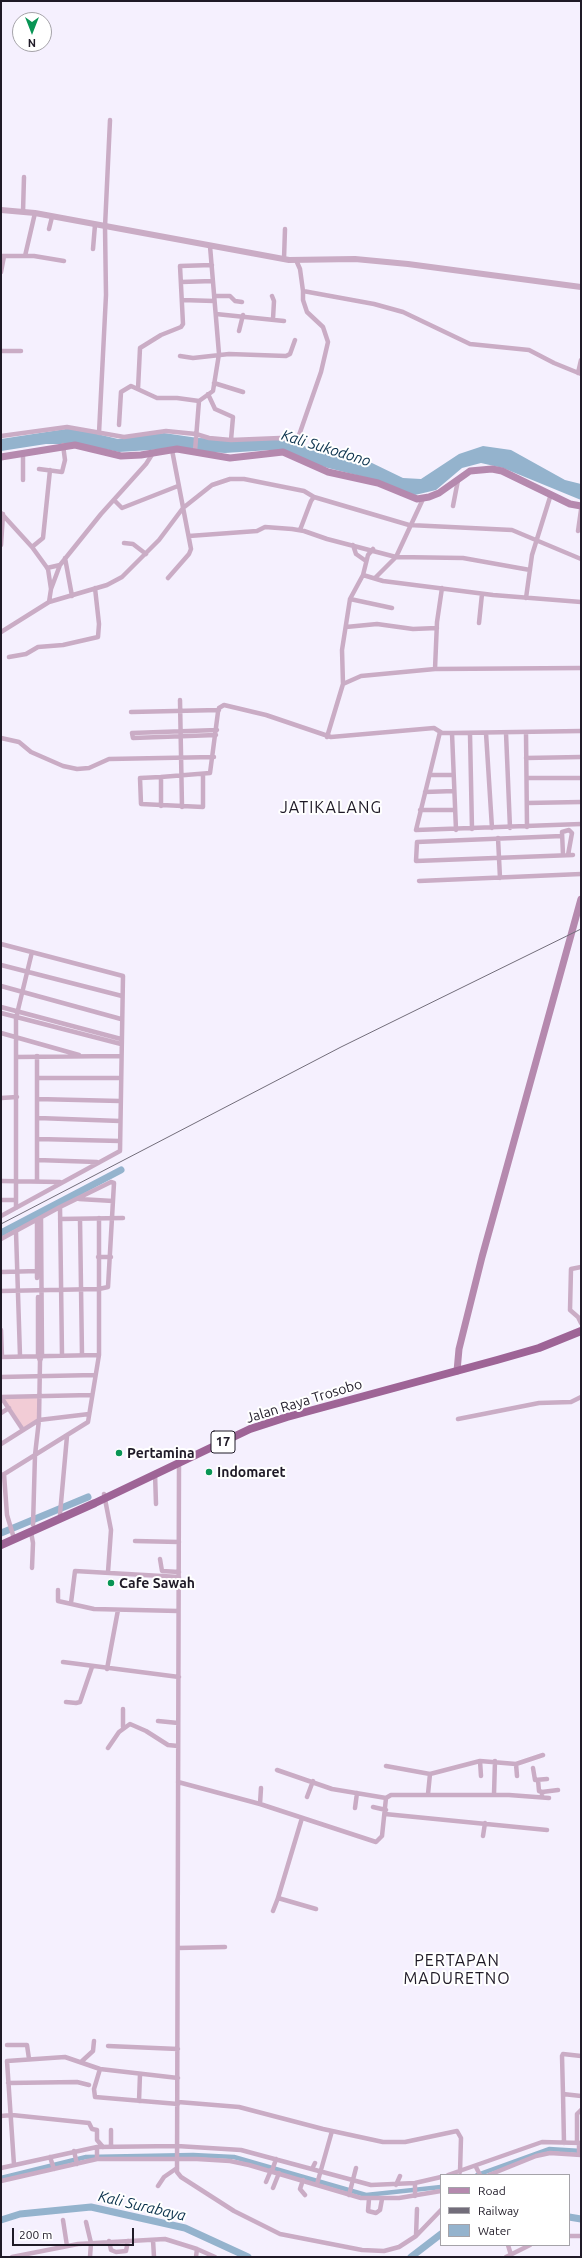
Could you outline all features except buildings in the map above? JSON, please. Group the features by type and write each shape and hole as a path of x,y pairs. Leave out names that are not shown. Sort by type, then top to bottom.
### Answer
{"highway":[{"name":"Jalan Raya Trosobo","path":"1,1545 33,1524 59,1511 105,1496 251,1424 457,1364 538,1344 581,1323"},
{"name":"Jalan Raya Trosobo","path":"1,1540 12,1531 105,1496 250,1429 457,1364 539,1348 581,1331"}],"main road":[{"path":"1,457 23,455 63,446 83,446 120,456 172,450 195,451 230,458 283,452 328,472 370,480 411,498 423,499 439,493 458,478 470,471 496,469 570,504 581,506"},
{"path":"457,1364 496,1205 542,1047 581,899"}],"street":[{"path":"99,433 106,295 105,227 110,120"},
{"path":"22,212 24,177"},
{"path":"1,210 36,214 290,260 355,259 408,264 581,287"},
{"path":"25,256 36,214"},
{"path":"49,229 52,217"},
{"path":"93,249 95,225"},
{"path":"1,436 67,427 124,438 166,431 232,440 280,438 296,441 299,439 325,360 328,342 323,328 307,312 302,300 300,269 290,260 285,229"},
{"path":"119,425 121,392 131,386 156,398 178,398 199,401 212,391 219,354 210,246"},
{"path":"1,272 2,256 25,256 64,261"},
{"path":"138,389 139,350 147,343 182,326 180,266 212,265"},
{"path":"181,282 213,281"},
{"path":"302,291 374,304 403,312 470,344 529,350 554,364 579,374 581,360"},
{"path":"182,300 230,296 235,301 242,302"},
{"path":"272,296 274,301 273,319"},
{"path":"216,314 243,315 284,321"},
{"path":"239,331 243,315"},
{"path":"180,356 193,358 219,354 286,356 290,354 295,340"},
{"path":"1,351 21,351"},
{"path":"214,383 243,392"},
{"path":"208,394 215,409 233,417 232,440"},
{"path":"195,451 199,401"},
{"path":"39,469 61,472 63,470 65,457 63,446"},
{"path":"168,578 189,554 190,536 178,486 172,450"},
{"path":"49,602 51,589 60,565 146,464 153,453"},
{"path":"23,455 23,480"},
{"path":"32,547 43,538 50,470"},
{"path":"453,506 458,478"},
{"path":"1,632 49,602 72,596 122,577 160,540 183,508 212,485 230,479 244,479 304,491 314,497 409,525 512,530 581,559"},
{"path":"114,500 122,508 178,486"},
{"path":"526,598 536,540 551,494"},
{"path":"300,530 314,497"},
{"path":"375,578 396,557 409,525 423,499"},
{"path":"578,531 581,510"},
{"path":"2,514 32,547 47,568 51,589"},
{"path":"1,545 2,514"},
{"path":"190,536 257,531 267,527 300,530 328,540 373,549 396,557 470,559 530,570"},
{"path":"124,543 133,544 146,554"},
{"path":"353,545 356,554 366,561"},
{"path":"327,737 343,684 341,664 350,599 363,575 366,561 373,549"},
{"path":"65,558 72,596"},
{"path":"47,568 60,565"},
{"path":"363,575 383,581 482,594 581,602"},
{"path":"9,657 26,654 38,647 63,645 98,637 95,588"},
{"path":"435,669 437,628 442,588"},
{"path":"479,623 482,594"},
{"path":"350,599 392,608"},
{"path":"346,627 377,624 413,629 437,628"},
{"path":"343,684 361,676 435,669 581,668 581,662"},
{"path":"180,700 182,807"},
{"path":"134,778 182,777 210,774 214,756 219,710 222,706 228,705 302,726 327,737 422,728 434,728 440,732 470,734 581,731"},
{"path":"131,712 219,710"},
{"path":"440,732 416,830 456,830 581,824"},
{"path":"181,735 132,734 133,738 217,733"},
{"path":"452,733 456,830"},
{"path":"486,733 492,828"},
{"path":"506,733 510,828"},
{"path":"526,733 527,827"},
{"path":"470,734 472,829"},
{"path":"1,738 19,742 31,752 63,766 77,769 89,768 109,759 214,756"},
{"path":"526,758 581,757"},
{"path":"140,778 141,804 203,807 203,775"},
{"path":"430,775 453,775"},
{"path":"161,777 161,806"},
{"path":"527,778 581,778"},
{"path":"425,792 454,791"},
{"path":"527,803 581,802"},
{"path":"420,810 455,810"},
{"path":"565,830 569,830 572,833 568,855 562,836 562,832 565,830"},
{"path":"562,836 416,842 416,861 568,855"},
{"path":"498,838 500,878"},
{"path":"419,881 581,874"},
{"path":"1,944 122,975 120,1152 61,1182 16,1208 2,1214"},
{"path":"16,1208 16,1018 32,952"},
{"path":"1,965 122,996"},
{"path":"1,986 121,1019"},
{"path":"1,1007 121,1041"},
{"path":"1,1013 16,1018 121,1041"},
{"path":"1,1033 84,1056"},
{"path":"37,1056 37,1181"},
{"path":"16,1057 121,1056"},
{"path":"37,1078 120,1078"},
{"path":"1,1098 17,1097"},
{"path":"37,1099 120,1101"},
{"path":"38,1118 120,1121"},
{"path":"38,1139 120,1141"},
{"path":"37,1160 99,1162"},
{"path":"1,1181 61,1182"},
{"path":"1,1239 39,1220 60,1207 113,1182 114,1184 111,1257 108,1286 99,1289 1,1291"},
{"path":"78,1199 113,1201"},
{"path":"1,1200 15,1200"},
{"path":"60,1207 62,1355"},
{"path":"12,1531 2,1475 87,1424 99,1355 99,1218"},
{"path":"60,1219 122,1218"},
{"path":"80,1219 82,1355"},
{"path":"32,1568 35,1455 39,1420 39,1220"},
{"path":"16,1232 20,1356"},
{"path":"98,1257 111,1257"},
{"path":"581,1267 572,1269 570,1310 581,1323"},
{"path":"1,1272 18,1272 38,1268"},
{"path":"1,1330 1,1357 40,1355 99,1355"},
{"path":"1,1377 95,1375"},
{"path":"1,1397 92,1394"},
{"path":"1,1397 23,1430"},
{"path":"458,1419 539,1403 571,1402 581,1397"},
{"path":"1,1413 9,1408"},
{"path":"1,1444 39,1420 89,1414"},
{"path":"59,1511 67,1436"},
{"path":"179,1462 177,2147 177,2168 179,2176 250,2221 280,2234 362,2250 384,2251 399,2247 416,2236 440,2211"},
{"path":"155,1473 156,1504"},
{"path":"105,1496 111,1530 108,1572"},
{"path":"135,1541 179,1542"},
{"path":"160,1559 162,1570 179,1574"},
{"path":"71,1603 75,1572 179,1574"},
{"path":"58,1590 58,1601 94,1609 178,1611"},
{"path":"107,1669 118,1610"},
{"path":"63,1662 107,1669 179,1677"},
{"path":"66,1702 80,1702 92,1667"},
{"path":"123,1709 123,1727"},
{"path":"158,1721 178,1723"},
{"path":"108,1748 123,1727 130,1724 135,1725 168,1745 178,1748"},
{"path":"386,1766 430,1774 480,1761 495,1761 516,1764 543,1755"},
{"path":"480,1761 481,1776"},
{"path":"494,1794 495,1761"},
{"path":"516,1764 517,1776"},
{"path":"533,1768 535,1780 538,1780 539,1791 542,1792 542,1797"},
{"path":"277,1770 332,1789 386,1798 391,1794 494,1794 549,1798"},
{"path":"428,1794 430,1774"},
{"path":"538,1780 547,1779"},
{"path":"178,1782 260,1804 376,1842 382,1836 386,1812 386,1798"},
{"path":"307,1797 313,1782"},
{"path":"260,1804 261,1788"},
{"path":"542,1792 558,1790"},
{"path":"355,1808 357,1793"},
{"path":"373,1807 386,1812 547,1830"},
{"path":"273,1911 302,1818"},
{"path":"483,1836 485,1824"},
{"path":"278,1898 316,1909"},
{"path":"178,1948 225,1947"},
{"path":"81,2062 93,2051 94,2041"},
{"path":"7,2045 27,2045 28,2059"},
{"path":"108,2046 178,2049"},
{"path":"564,2143 562,2055 581,2056"},
{"path":"14,2165 6,2062 65,2057 100,2069 178,2078"},
{"path":"100,2069 94,2097 239,2107 332,2131 383,2142 395,2142 457,2131 461,2138 460,2172"},
{"path":"139,2101 140,2074"},
{"path":"8,2083 77,2082 89,2085"},
{"path":"563,2094 581,2096"},
{"path":"491,2174 536,2156 550,2153 580,2154 577,2114 581,2110"},
{"path":"1,2116 10,2115 89,2123 92,2129 96,2130 97,2140 103,2147"},
{"path":"110,2130 110,2146"},
{"path":"318,2183 332,2131"},
{"path":"452,2174 477,2168 539,2143 579,2144"},
{"path":"1,2166 14,2165 110,2146 223,2148 312,2169 320,2173 353,2182 371,2185 415,2185 440,2177"},
{"path":"97,2148 97,2158"},
{"path":"74,2152 76,2162"},
{"path":"51,2158 53,2168"},
{"path":"1,2181 97,2158 177,2159 230,2161 272,2170 369,2199 382,2199 440,2191"},
{"path":"266,2182 276,2160"},
{"path":"312,2169 315,2162"},
{"path":"158,2186 164,2177 177,2168"},
{"path":"350,2194 356,2168"},
{"path":"477,2168 480,2174"},
{"path":"274,2188 279,2173"},
{"path":"396,2185 400,2176"},
{"path":"303,2180 300,2189 305,2195"},
{"path":"415,2185 415,2195"},
{"path":"369,2199 368,2211 376,2213 380,2210 382,2199"},
{"path":"416,2236 417,2209"},
{"path":"63,2220 67,2246"},
{"path":"86,2222 91,2243 90,2257"},
{"path":"570,2236 581,2236"},
{"path":"13,2257 67,2246 91,2243 154,2240 170,2240 215,2257"},
{"path":"154,2240 154,2257"},
{"path":"109,2241 111,2250 116,2252 126,2251 128,2241"},
{"path":"508,2246 509,2256 528,2246"},
{"path":"196,2257 197,2249"}],"shaded area":[{"path":"39,1396 39,1420 23,1430 1,1397"}],"water":[{"path":"72,428 118,439 164,433 198,438 285,440 323,452 372,463 403,478 421,479 459,454 483,446 511,450 565,480 581,484 581,500 503,468 481,463 462,468 436,490 415,495 372,479 328,468 270,450 225,453 166,449 119,452 80,444 46,444 1,451 1,439"}],"waterway":[{"path":"1,1233 121,1170"},
{"path":"1,1533 88,1497"},
{"path":"480,2174 549,2149 581,2151"},
{"path":"1,2178 86,2157 193,2155 234,2157 366,2195 440,2187"},
{"name":"Kali Surabaya","path":"1,2220 20,2214 91,2207 185,2228 248,2257"},
{"name":"Kali Surabaya","path":"570,2217 581,2219"},
{"name":"Kali Surabaya","path":"411,2257 440,2235"}],"railway":[{"path":"1,1224 341,1047 581,929"}],"place":[{"name":"Pertamina","path":"119,1453"},
{"name":"Indomaret","path":"209,1472"},
{"name":"Cafe Sawah","path":"111,1583"}],"district":[{"name":"JATIKALANG","path":"331,808"},
{"name":"PERTAPAN MADURETNO","path":"457,1970"}],"water label":[{"name":"Kali Sukodono","path":"326,448"}]}
